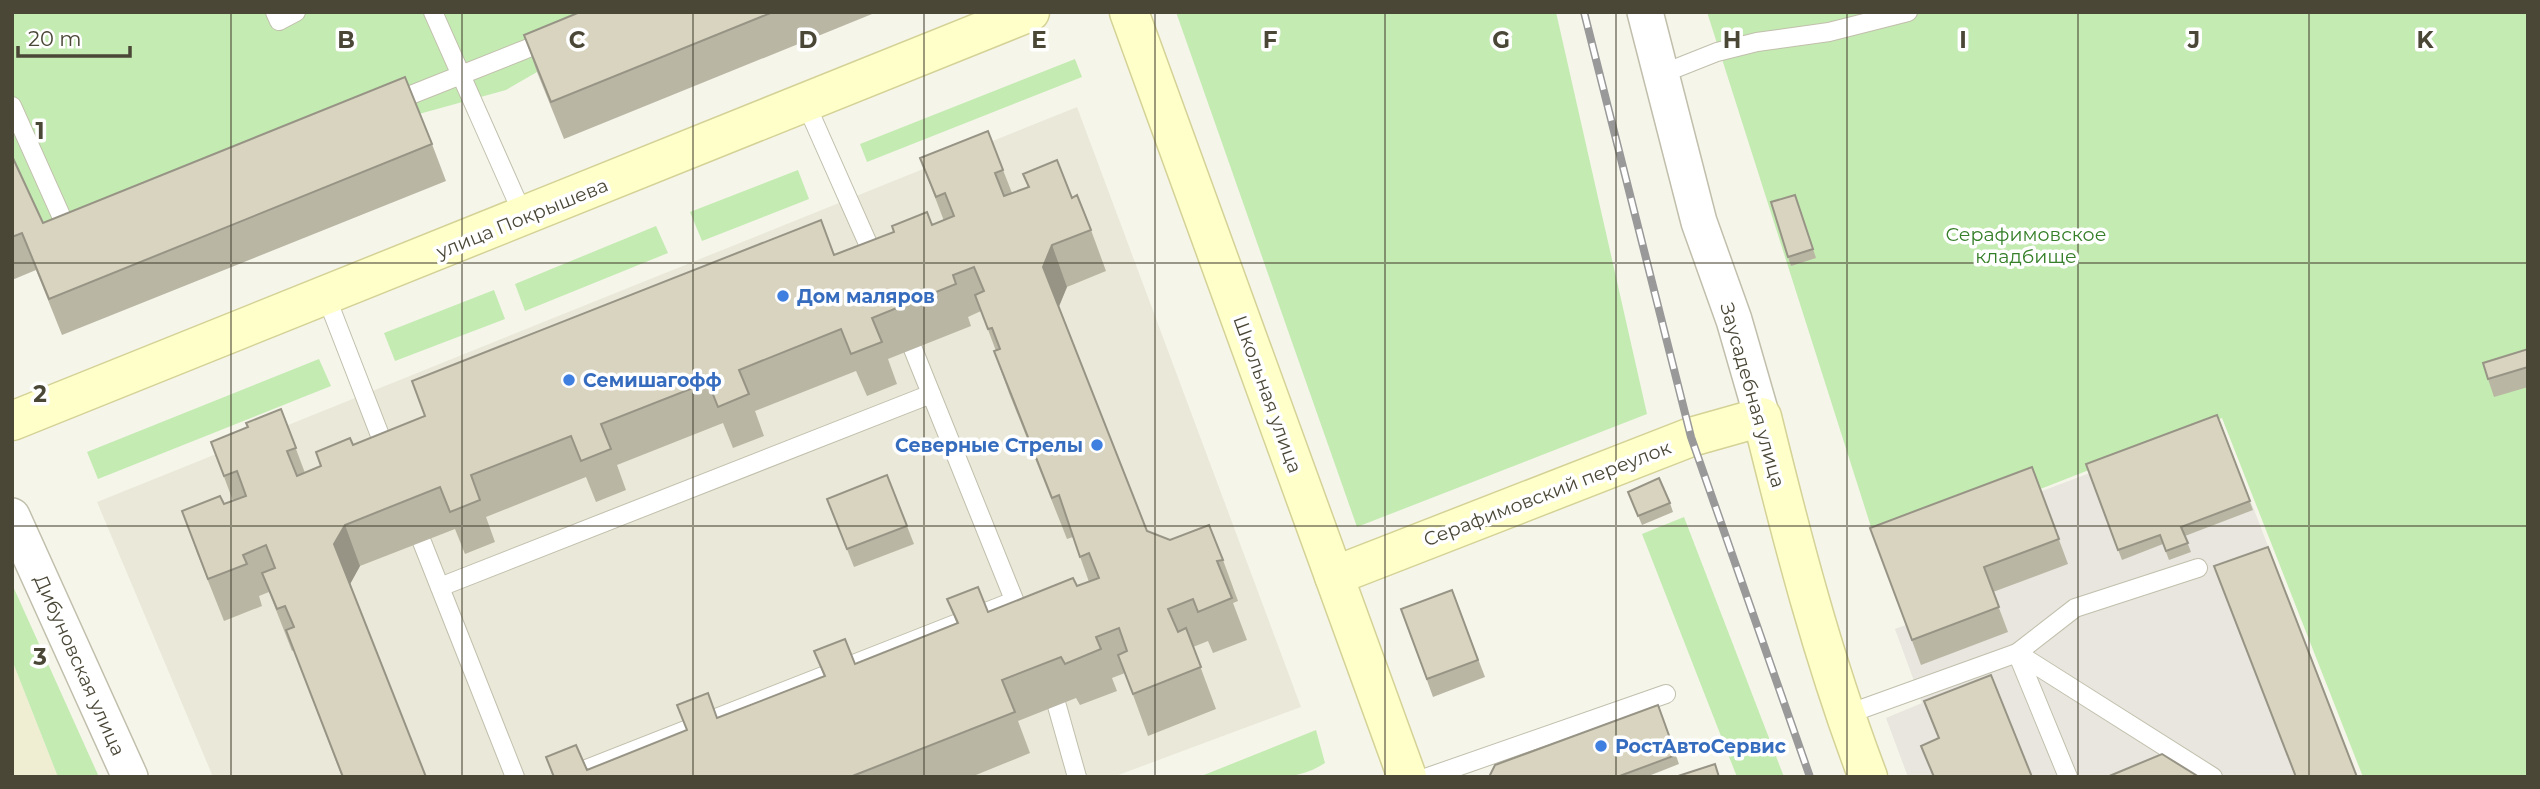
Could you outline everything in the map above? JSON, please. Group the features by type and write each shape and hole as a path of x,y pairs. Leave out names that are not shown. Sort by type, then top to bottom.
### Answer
{"street":[{"name":"улица Покрышева","path":"12,421 1030,12"},
{"name":"Школьная улица","path":"1129,12 1407,777"},
{"name":"Заусадебная улица","path":"1645,12 1659,75 1699,222 1734,320 1762,417 1808,599 1868,777"},
{"name":"Серафимовский переулок","path":"1334,576 1691,437 1762,417"},
{"name":"Дибуновская улица","path":"12,516 130,777"}],"lane":[{"path":"275,12 279,20 296,12"},
{"path":"433,12 524,217"},
{"path":"1659,75 1744,45 1829,32 1908,12"},
{"path":"374,110 565,33"},
{"path":"806,104 886,283"},
{"path":"12,106 67,229 93,219"},
{"path":"326,296 396,475"},
{"path":"913,349 1027,632"},
{"path":"440,587 931,394"},
{"path":"422,542 515,777"},
{"path":"1845,715 2017,653 2075,608 2198,568"},
{"path":"566,777 1014,601"},
{"path":"2017,653 2068,777"},
{"path":"2017,653 2213,777"},
{"path":"1428,777 1666,694"},
{"path":"1057,706 1077,777"}],"shaded area":[{"path":"1077,107 1301,707 1113,777 213,777 97,502"},
{"path":"2221,424 2357,777 1908,777 1886,718 1922,703 1895,629 1906,625 1879,552"},
{"path":"12,660 58,777 12,777"}],"green space":[{"path":"12,12 685,12 537,72 506,90 419,114 56,260 12,162"},
{"path":"1176,12 1556,12 1647,414 1357,527"},
{"name":"Серафимовское кладбище","path":"1707,12 2528,12 2528,777 2363,777 2222,418 1879,552"},
{"path":"1075,59 1082,77 867,162 860,144"},
{"path":"798,170 809,199 702,241 690,212"},
{"path":"656,226 668,253 525,311 515,284"},
{"path":"494,290 505,319 395,361 384,333"},
{"path":"319,359 331,386 98,479 87,452"},
{"path":"1684,517 1784,777 1737,777 1642,534"},
{"path":"12,584 99,777 58,777 12,660"},
{"path":"1316,730 1325,763 1311,770 1264,779 1199,777"}],"building":[{"path":"580,12 773,12 551,102 524,35"},
{"path":"405,77 432,144 49,299 22,233 12,237 12,156 43,223"},
{"path":"988,131 1003,170 995,173 1004,196 1029,187 1023,174 1057,160 1072,198 1077,195 1091,230 1052,245 1043,267 1147,531 1170,540 1209,525 1223,560 1217,561 1232,598 1198,612 1193,599 1168,609 1178,632 1186,628 1201,667 1133,694 1118,655 1127,651 1119,628 1096,637 1101,649 1065,664 1061,657 1002,680 1015,712 850,777 554,777 546,757 576,745 587,770 687,730 677,705 708,693 717,718 825,676 814,651 845,639 855,664 958,623 947,599 978,587 988,612 1073,578 1077,586 1099,578 1089,553 1080,557 1059,495 1052,498 994,351 1000,349 992,328 988,329 975,295 984,291 974,267 953,275 956,284 872,318 882,342 851,354 841,329 739,370 749,394 718,407 708,382 601,424 611,449 581,461 571,436 471,475 480,500 450,512 440,487 345,525 334,544 426,777 343,777 286,630 294,627 285,606 277,609 262,573 275,568 266,545 243,555 247,564 208,579 182,511 220,496 224,504 246,496 237,471 224,476 211,442 248,427 246,423 281,409 296,448 287,451 297,476 321,466 316,452 350,438 353,445 425,416 412,381 821,220 834,255 894,232 892,226 927,212 932,225 954,216 945,193 936,197 920,158"},
{"path":"1795,195 1813,249 1788,257 1771,202"},
{"path":"2528,349 2528,367 2488,379 2483,363"},
{"path":"2217,415 2250,501 2181,527 2188,543 2166,551 2160,535 2118,550 2086,464"},
{"path":"2032,467 2059,539 1984,567 1999,607 1912,640 1870,528"},
{"path":"887,475 907,526 847,549 827,499"},
{"path":"1659,478 1670,503 1638,516 1628,492"},
{"path":"2268,547 2357,777 2296,777 2214,566"},
{"path":"1452,590 1478,660 1427,679 1401,609"},
{"path":"1991,675 2032,777 1934,777 1921,746 1939,738 1924,701"},
{"path":"1658,705 1676,755 1617,777 1489,777 1495,765"},
{"path":"2162,754 2199,777 2107,777"},
{"path":"1715,764 1719,777 1675,777"}],"railway":[{"path":"1584,12 1691,437 1810,777"}],"place":[{"name":"Дом маляров","path":"783,296"},
{"name":"Семишагофф","path":"569,380"},
{"name":"Северные Стрелы","path":"1097,445"},
{"name":"РостАвтоСервис","path":"1601,746"}]}
